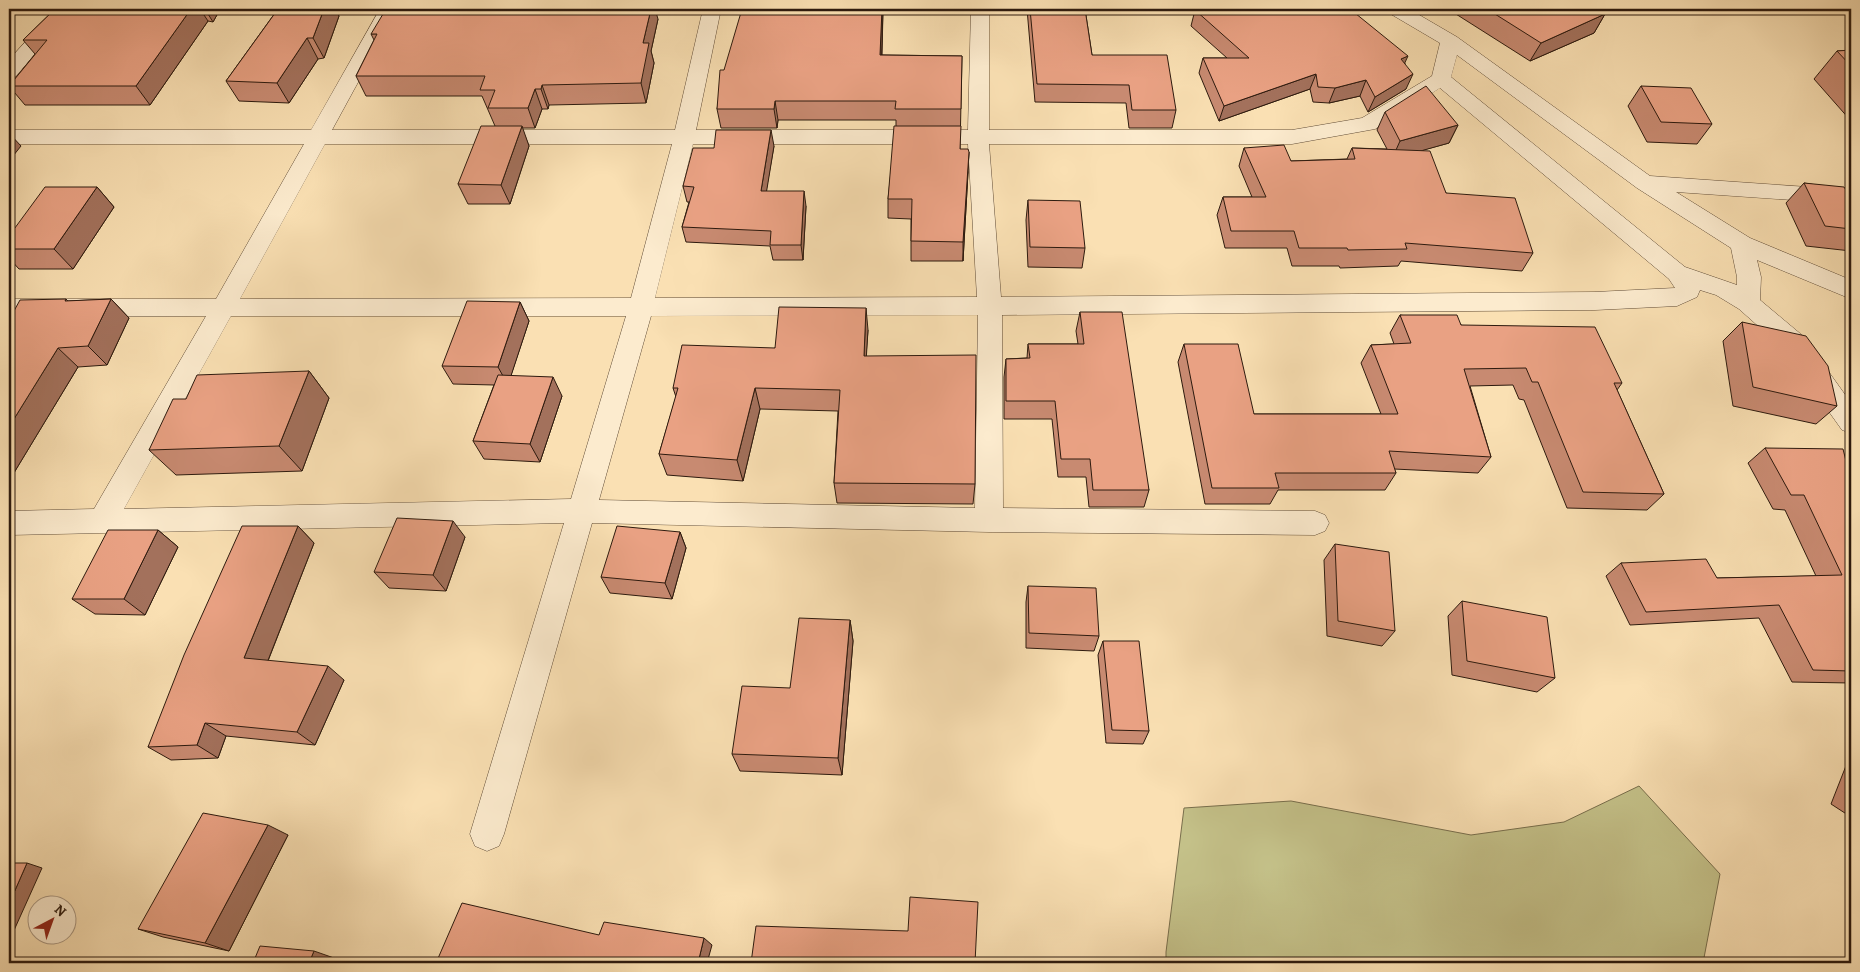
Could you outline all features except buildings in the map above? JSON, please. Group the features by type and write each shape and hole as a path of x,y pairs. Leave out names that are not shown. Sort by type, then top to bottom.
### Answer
{"street":[{"path":"9,72 65,9"},
{"path":"102,521 166,411 389,9"},
{"path":"487,834 583,511 641,307 684,138 712,9"},
{"path":"980,9 978,137 990,306 989,520"},
{"path":"1396,9 1450,41 1645,183 1742,244 1851,290"},
{"path":"9,137 1292,138 1368,124 1441,79 1450,41"},
{"path":"9,308 224,306 990,306 1613,300 1677,297 1689,291 1677,273 1441,79"},
{"path":"1645,183 1851,197"},
{"path":"1742,244 1749,278 1748,303"},
{"path":"1677,273 1724,288 1748,303 1794,343 1851,423"},
{"path":"9,523 583,511 989,520 1315,522"}],"shaded area":[{"path":"1639,786 1720,874 1703,963 1166,963 1184,808 1291,801 1471,835 1564,822"}]}
